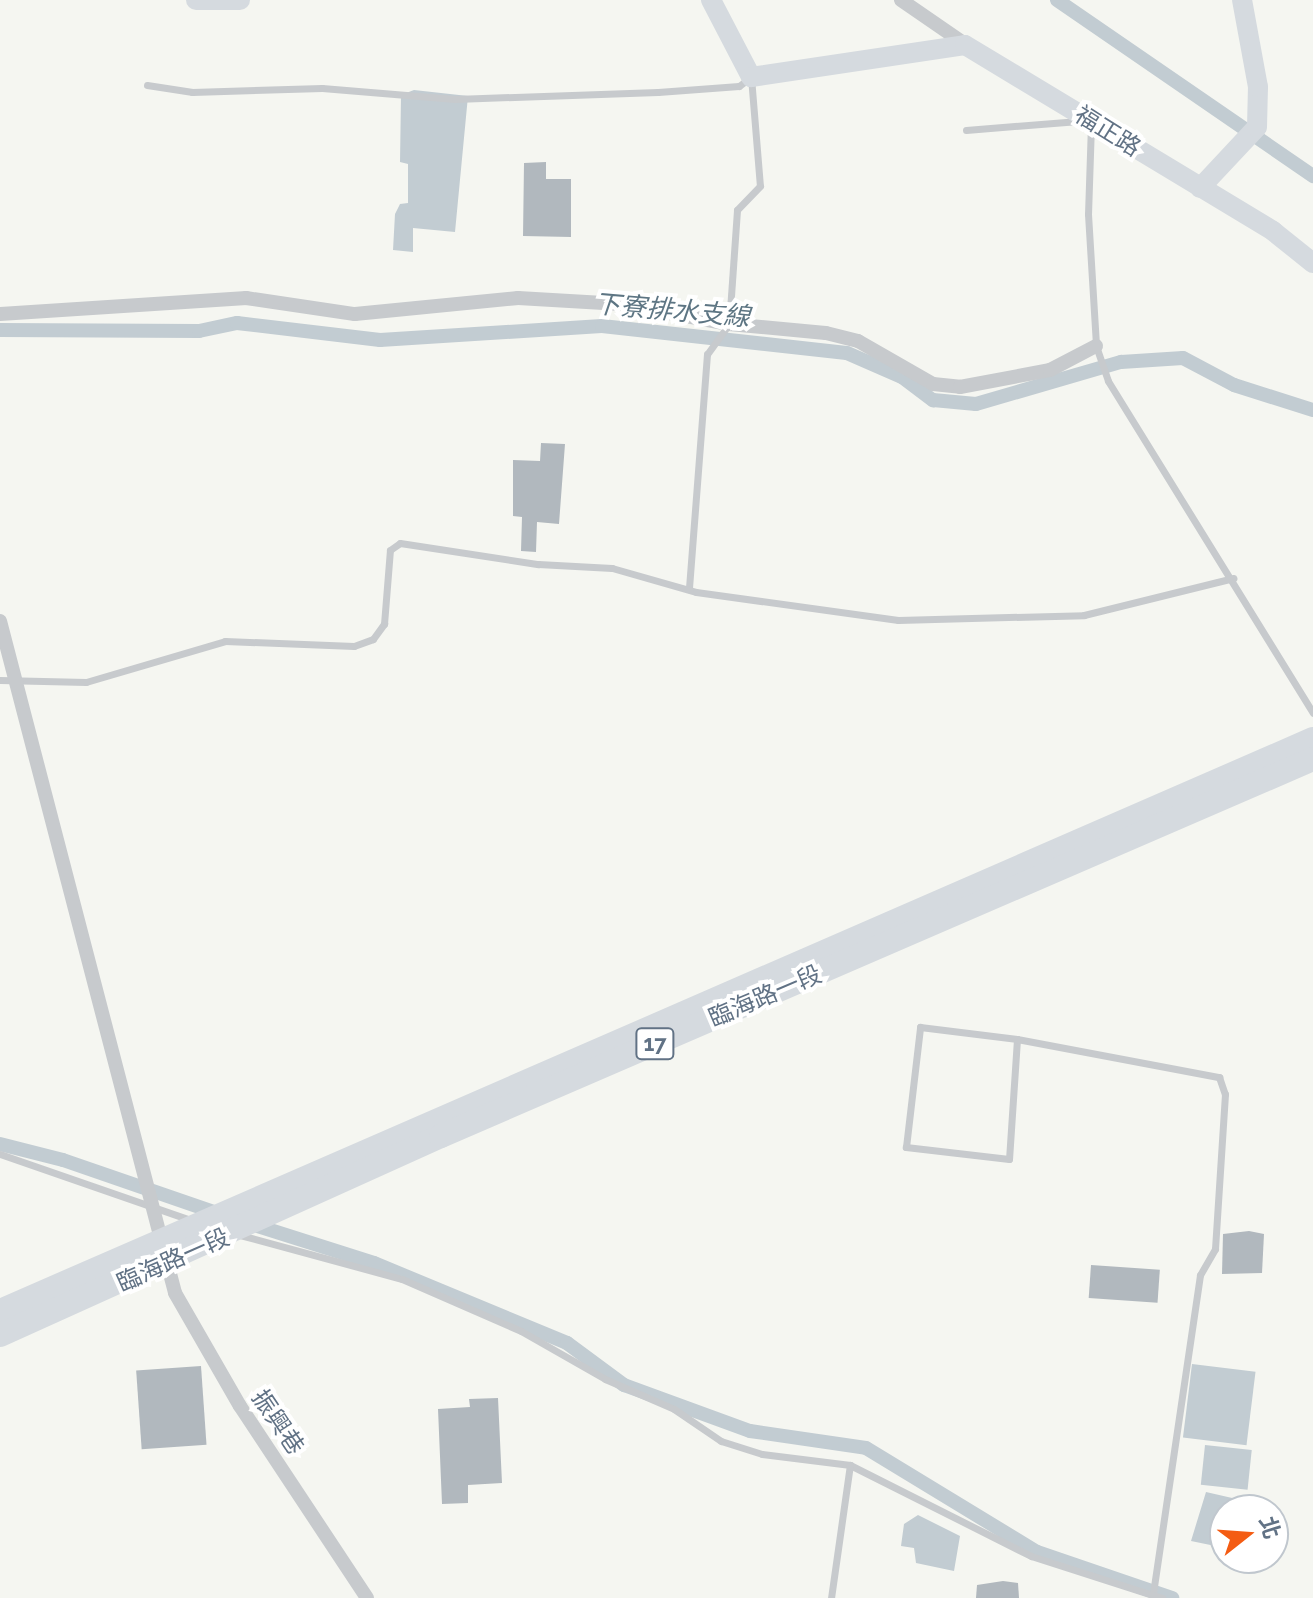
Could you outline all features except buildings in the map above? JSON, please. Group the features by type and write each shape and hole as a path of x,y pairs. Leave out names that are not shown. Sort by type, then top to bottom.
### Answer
{"main road":[{"name":"臨海路一段","path":"0,1335 218,1224 1313,739"},
{"name":"臨海路一段","path":"0,1311 162,1252 218,1224 441,1136 1313,759"}],"street":[{"path":"196,0 240,0"},
{"path":"711,0 751,77 965,45"},
{"name":"福正路","path":"901,0 965,45 1273,231 1313,263"},
{"path":"1200,188 1257,127 1258,87 1242,0"},
{"path":"0,314 246,298 355,314 518,298 621,304 729,324 826,333 858,341 933,384 960,387 1050,370 1096,346"},
{"name":"振興巷","path":"0,621 8,681 175,1293 240,1406 367,1598"}],"lane":[{"path":"147,85 192,92 322,88 455,99 739,86 751,77"},
{"path":"689,589 707,354 729,324 737,210 760,186 751,77"},
{"path":"966,130 1091,120 1088,214 1096,346 1108,381 1233,578 1313,713"},
{"path":"8,681 86,682 225,641 354,646 373,639 384,624 390,550 400,543 538,564 612,568 689,589 929,621 1084,615 1233,578"},
{"path":"1017,1039 1009,1159 906,1147 920,1027 1017,1039 1219,1077 1225,1094 1215,1249 1200,1275 1153,1593"},
{"path":"0,1154 153,1208 218,1224 402,1279 521,1331 605,1379 674,1409 721,1441 762,1454 850,1465 1031,1556 1162,1598"},
{"path":"831,1598 850,1465"}],"shaded area":[{"path":"414,90 468,96 455,232 413,228 413,252 393,250 395,214 400,204 408,203 408,164 400,162 401,95"},
{"path":"1192,1364 1256,1372 1247,1445 1183,1437"},
{"path":"1205,1445 1252,1450 1248,1490 1201,1485"},
{"path":"1206,1492 1215,1494 1209,1494 1209,1545 1191,1541"},
{"path":"918,1515 960,1536 954,1571 916,1563 914,1548 901,1546 904,1524"}],"waterway":[{"path":"1057,0 1313,176"},
{"name":"下寮排水支線","path":"0,330 199,331 237,323 380,340 602,326 847,353 902,377 933,400 976,404 1121,362 1183,358 1234,385 1313,410"},
{"path":"0,1144 63,1160 220,1214"},
{"path":"248,1223 374,1263 567,1343 624,1385 750,1431 866,1448 1037,1552 1172,1598"}]}
